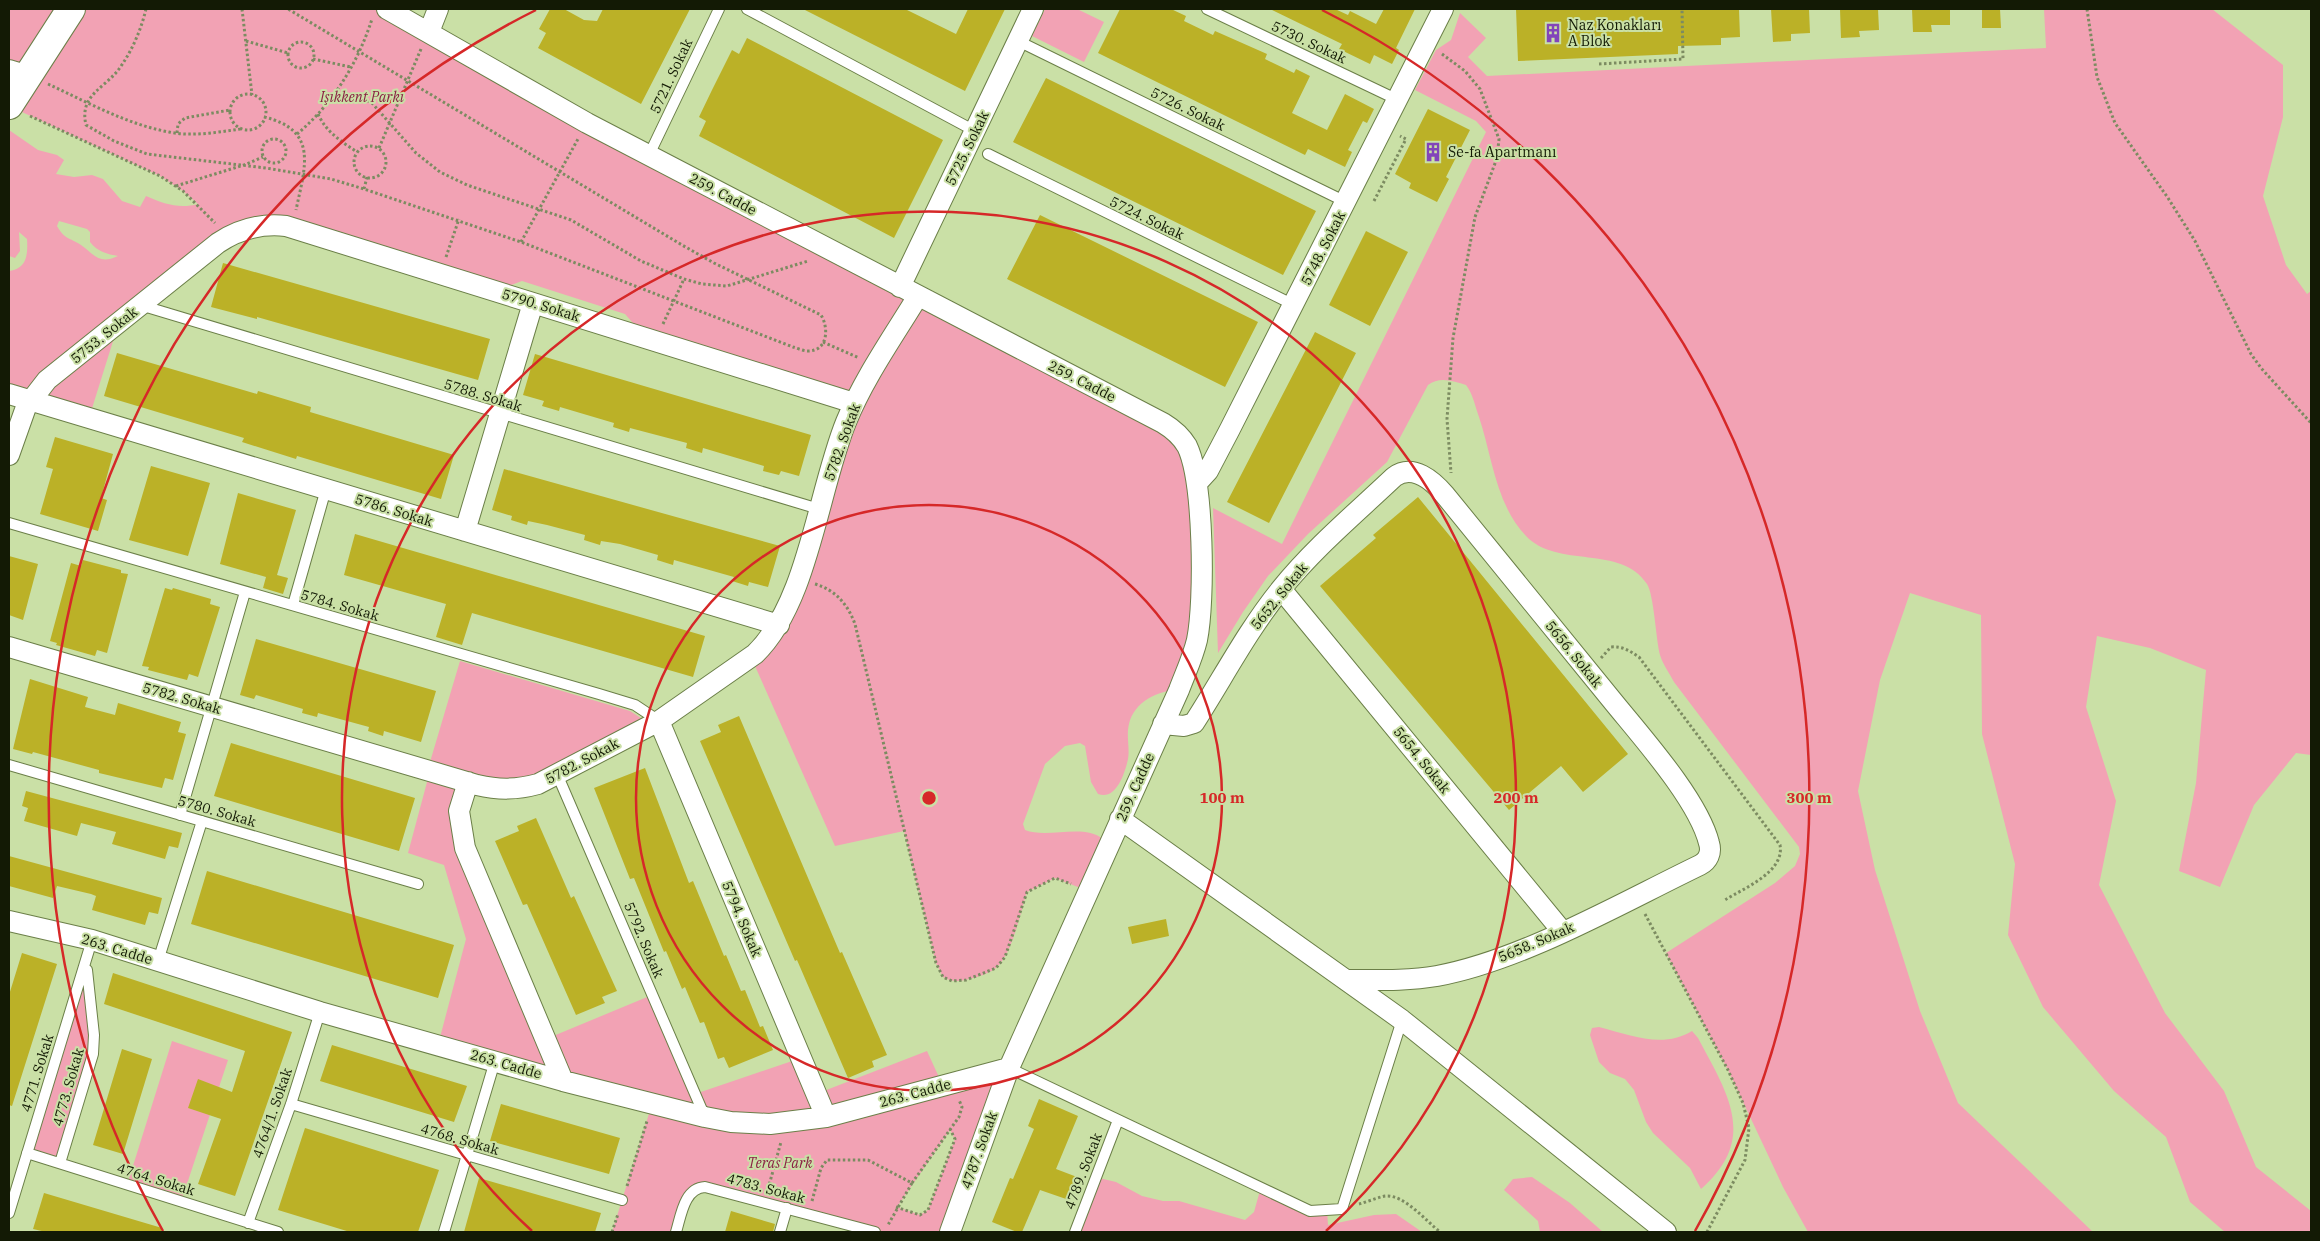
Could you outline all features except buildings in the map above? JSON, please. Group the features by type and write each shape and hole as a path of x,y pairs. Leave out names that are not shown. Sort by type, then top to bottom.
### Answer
{"street":[{"path":"18,110 19,73 71,9"},
{"path":"429,32 438,9"},
{"name":"5725. Sokak","path":"909,292 975,131 1033,9"},
{"name":"5748. Sokak","path":"1197,483 1213,461 1294,306 1443,9"},
{"name":"259. Cadde","path":"380,10 429,32 587,123 1172,428 1187,446 1197,483 1201,544 1200,614 1197,640 1189,664 1163,724 1009,1068"},
{"name":"5790. Sokak","path":"228,237 256,226 271,224 292,228 854,403"},
{"name":"5753. Sokak","path":"9,455 29,401 47,380 228,237"},
{"name":"5782. Sokak","path":"9,647 495,789 517,790 538,784 659,721 755,654 766,644 779,625 798,579 839,441 854,403 876,366 909,292"},
{"path":"465,531 533,303"},
{"name":"5786. Sokak","path":"9,394 779,625"},
{"name":"5652. Sokak","path":"1163,724 1184,726 1194,723 1241,645 1296,571 1394,477 1404,472 1412,473"},
{"name":"5656. Sokak","path":"1412,473 1429,478 1445,495 1672,777 1694,811 1710,844 1709,855"},
{"name":"5654. Sokak","path":"1281,589 1562,931"},
{"name":"5794. Sokak","path":"659,721 826,1117"},
{"path":"468,782 459,812 465,848 563,1081"},
{"path":"1120,819 1402,1020 1666,1232"},
{"name":"5658. Sokak","path":"1346,980 1400,980 1440,975 1489,961 1562,931 1636,896 1700,865 1708,860 1709,855"},
{"name":"263. Cadde","path":"9,921 89,949 158,961 320,1012 563,1081 731,1122 781,1123 826,1117 1009,1068"},
{"name":"4787. Sokak","path":"950,1232 1009,1068"}],"lane":[{"name":"5721. Sokak","path":"649,155 718,9"},
{"path":"747,9 975,131"},
{"name":"5730. Sokak","path":"1207,9 1398,100"},
{"name":"5726. Sokak","path":"1018,41 1346,202"},
{"name":"5724. Sokak","path":"988,154 1294,306"},
{"name":"5788. Sokak","path":"140,305 819,509"},
{"path":"293,605 326,490"},
{"name":"5784. Sokak","path":"9,523 635,705 659,721"},
{"path":"180,815 245,592"},
{"name":"5780. Sokak","path":"9,765 418,884"},
{"name":"5792. Sokak","path":"557,774 705,1117"},
{"path":"158,961 202,821"},
{"name":"4771. Sokak","path":"9,1213 89,949"},
{"name":"4773. Sokak","path":"60,1163 93,1054 94,1035 87,983 89,949"},
{"name":"4764/1. Sokak","path":"248,1223 291,1104 320,1012"},
{"path":"1009,1068 1310,1211 1342,1209 1402,1020"},
{"path":"444,1232 495,1061"},
{"name":"4768. Sokak","path":"291,1104 622,1200"},
{"name":"4789. Sokak","path":"1075,1232 1118,1120"},
{"name":"4764. Sokak","path":"27,1153 278,1232"},
{"name":"4783. Sokak","path":"676,1232 688,1196 698,1188 714,1188 875,1232"},
{"path":"780,1232 787,1208"}],"path":[{"path":"146,9 143,22 127,56 106,84 90,96 83,114 86,125 122,144 147,154 331,179 459,219 809,351 820,347 827,324 821,315 682,245 288,9"},
{"path":"242,9 252,95"},
{"path":"1599,64 1682,60 1684,56 1682,9"},
{"path":"2087,9 2097,78 2115,124 2195,241 2251,354 2261,368 2311,423"},
{"path":"296,134 318,114 333,95 360,51 380,10"},
{"path":"379,148 407,79 429,32"},
{"path":"246,41 288,53"},
{"path":"302,42 313,50 313,59 304,68 296,67 290,62 288,53 294,44 302,42"},
{"path":"1426,46 1453,61 1474,80 1489,108 1498,138 1497,158 1475,217 1454,330 1448,419 1452,468 1445,495"},
{"path":"313,59 351,67"},
{"path":"19,73 135,122 177,133 192,134 247,130 258,127 264,118 264,106 262,101 252,95 246,94 235,99 230,110 232,121 241,129"},
{"path":"333,95 360,97 372,103 416,153 440,172 467,185 571,220 641,261 684,279 702,284 727,286 832,252"},
{"path":"18,110 160,176 199,204 228,237"},
{"path":"177,133 178,124 185,118 230,110"},
{"path":"318,114 321,122 332,134 358,152"},
{"path":"264,118 281,122 302,140 305,154 303,174 292,228"},
{"path":"521,242 587,123"},
{"path":"1374,201 1406,139 1384,128"},
{"path":"269,139 280,140 285,146 286,154 281,161 273,163 263,157 263,145 269,139"},
{"path":"366,146 379,148 386,159 385,169 377,176 367,178 356,168 355,157 366,146"},
{"path":"176,186 244,166 263,157"},
{"path":"364,189 367,178"},
{"path":"441,274 459,219"},
{"path":"655,341 684,279"},
{"path":"823,342 876,366"},
{"path":"798,579 832,591 851,613 936,963 943,977 952,981 966,980 996,968 1005,957 1027,892 1055,878 1088,891"},
{"path":"1592,677 1604,652 1612,647 1628,649 1639,658 1780,845 1781,853 1773,869 1724,900"},
{"path":"1636,896 1744,1103 1749,1128 1745,1160 1706,1232"},
{"path":"886,1232 896,1207 961,1112 962,1107 954,1083"},
{"path":"612,1232 652,1104"},
{"path":"765,1202 782,1139 781,1123"},
{"path":"896,1207 920,1215 928,1210 955,1139 950,1129"},
{"path":"808,1214 821,1168 827,1160 855,1158 868,1160 912,1184"},
{"path":"1342,1209 1386,1196 1393,1197 1407,1205 1440,1232"}],"green space":[{"name":"Işıkkent Parkı","path":"9,9 387,9 1181,436 1201,582 1179,690 1155,695 1136,709 1128,728 1127,765 1115,790 1104,795 1098,794 1091,782 1085,746 1080,743 1065,746 1045,764 1023,824 1025,830 1034,832 1086,832 1095,834 1103,839 1088,891 1055,878 1027,892 1012,942 1003,960 988,973 961,981 954,981 943,977 936,963 904,831 835,846 755,666 766,644 854,403 646,338 625,314 522,281 495,291 256,226 119,322 89,418 9,394 9,271 15,270 23,264 26,255 27,239 19,232 20,251 15,258 9,256 9,130 38,150 57,155 64,160 56,174 74,177 92,175 103,179 122,201 140,207 146,196 172,205 198,204 183,191 160,176 9,106","holes":["59,221 87,229 90,232 90,242 96,248 118,256 112,259 98,258 65,236 57,226"]},
{"path":"1045,9 1077,9 1104,22 1084,62 1032,36"},
{"path":"2044,9 2212,9 2283,65 2283,117 2263,196 2286,265 2307,294 2311,291 2311,755 2296,753 2254,805 2220,887 2179,871 2196,783 2206,670 2150,648 2097,636 2086,707 2116,801 2099,885 2165,1013 2224,1091 2256,1167 2311,1211 2311,1232 2225,1232 2190,1202 2166,1137 2114,1091 2043,1007 2008,935 2015,864 1982,734 1981,615 1910,593 1880,680 1858,791 1875,870 1920,1011 1958,1103 2093,1232 1808,1232 1783,1187 1728,1070 1666,953 1775,883 1795,866 1800,854 1799,847 1674,682 1660,655 1647,584 1636,572 1621,564 1554,552 1539,546 1526,536 1516,524 1501,495 1484,432 1475,404 1466,385 1442,380 1428,385 1387,462 1308,534 1268,576 1218,653 1213,508 1282,544 1486,132 1476,121 1415,90 1436,50 1451,40 1460,13 1486,38 1468,57 1487,76 2046,48"},
{"path":"460,661 630,711 644,720 537,776 495,781 430,762"},
{"name":"Teras Park","path":"430,771 468,782 459,811 546,1039 652,995 695,1094 801,1058 816,1094 927,1051 943,1086 1009,1068 950,1232 875,1232 698,1188 676,1232 612,1232 652,1104 438,1045 466,939 444,865 408,853","holes":["950,1130 955,1139 928,1210 920,1215 897,1207"]},
{"path":"81,986 84,986 90,1034 89,1054 57,1158 33,1151"},
{"path":"1599,1027 1646,1039 1670,1039 1692,1031 1698,1038 1727,1096 1732,1115 1733,1133 1729,1152 1719,1170 1701,1189 1690,1168 1653,1133 1646,1122 1634,1090 1625,1079 1610,1073 1599,1062 1590,1035 1592,1028"},
{"path":"172,1041 228,1060 181,1202 127,1185"},
{"path":"1095,1177 1116,1182 1142,1196 1163,1201 1179,1201 1245,1220 1254,1212 1261,1187 1310,1211 1327,1210 1328,1225 1374,1215 1396,1214 1422,1232 1075,1232"},
{"path":"1532,1177 1570,1203 1603,1232 1540,1232 1538,1221 1504,1190 1513,1179"}],"place":[{"name":"Naz Konakları A Blok","path":"1553,33"},
{"name":"Se-fa Apartmanı","path":"1433,152"}]}
